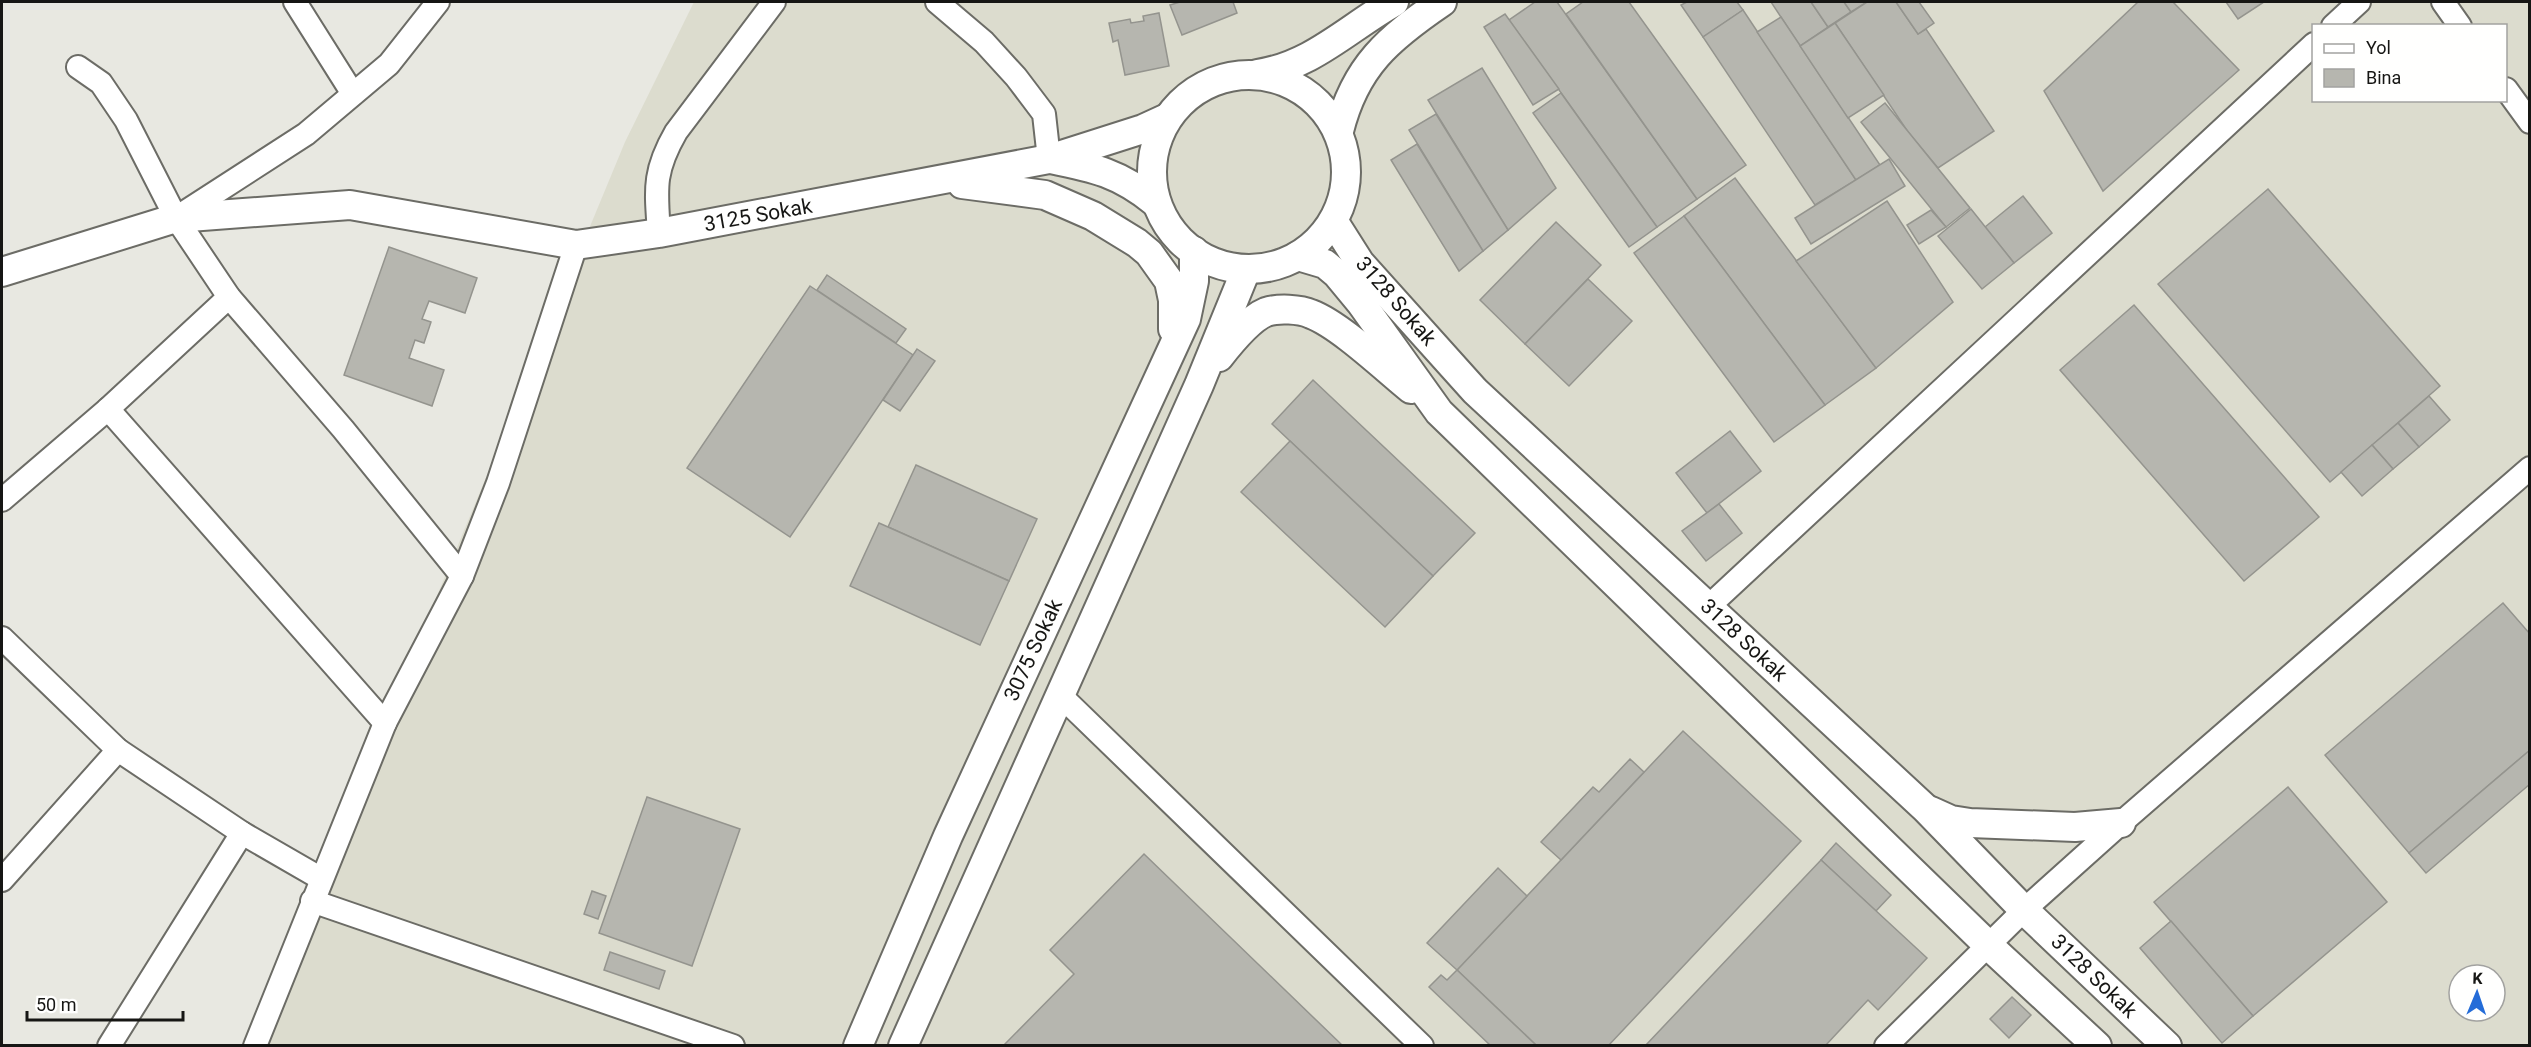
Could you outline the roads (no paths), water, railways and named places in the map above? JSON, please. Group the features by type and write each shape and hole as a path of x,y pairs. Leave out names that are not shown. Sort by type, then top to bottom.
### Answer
{"street":[{"path":"295,2 353,94"},
{"path":"176,218 306,134 389,64 438,2"},
{"path":"659,233 656,185 664,153 676,132 774,2"},
{"path":"937,2 984,42 1016,77 1044,114 1049,159"},
{"path":"1251,75 1281,80 1308,95 1330,117 1339,131 1347,175 1341,205 1334,222 1298,256 1273,267 1246,270 1207,260 1180,241 1155,202 1151,182 1154,149 1167,118 1190,94 1220,79 1291,66 1322,50 1368,17 1394,2"},
{"path":"1339,131 1345,106 1355,84 1369,64 1405,27 1442,2"},
{"path":"2335,24 2359,2"},
{"path":"2443,2 2459,24"},
{"path":"1677,641 1708,607 2312,45"},
{"path":"78,67 101,83 126,120 176,218 229,297 343,429 462,576"},
{"path":"2507,92 2529,122"},
{"name":"3125 Sokak","path":"2,272 176,218 350,205 576,245 659,233 1049,159 1143,129 1167,118"},
{"name":"3125 Sokak","path":"1049,159 1109,172 1155,202"},
{"name":"3125 Sokak","path":"939,181 1045,195 1093,216 1137,243 1149,253 1169,281 1173,300 1173,344"},
{"name":"3128 Sokak","path":"1334,222 1360,263 1475,391 1926,809 2024,910 2167,1046"},
{"path":"255,1046 320,878 385,723 462,576 498,483 576,245"},
{"name":"3075 Sokak","path":"858,1046 948,836 1186,319 1191,298 1194,251"},
{"name":"3128 Sokak","path":"1298,256 1325,264 1337,274 1361,303 1439,412"},
{"name":"3075 Sokak","path":"903,1046 1198,385 1246,270"},
{"path":"2,500 108,409 229,297"},
{"name":"3128 Sokak","path":"1198,385 1242,330 1266,312 1288,310 1311,314 1334,327 1439,412 1988,945 2097,1046"},
{"path":"108,409 385,723"},
{"path":"1886,1046 2024,910 2529,468"},
{"path":"2,638 118,750 242,833 320,878"},
{"path":"1059,694 1422,1046"},
{"path":"2,880 118,750"},
{"path":"1926,809 1951,820 1970,823 2075,827 2121,823"},
{"path":"109,1046 242,833"},
{"path":"312,901 733,1046"}]}
